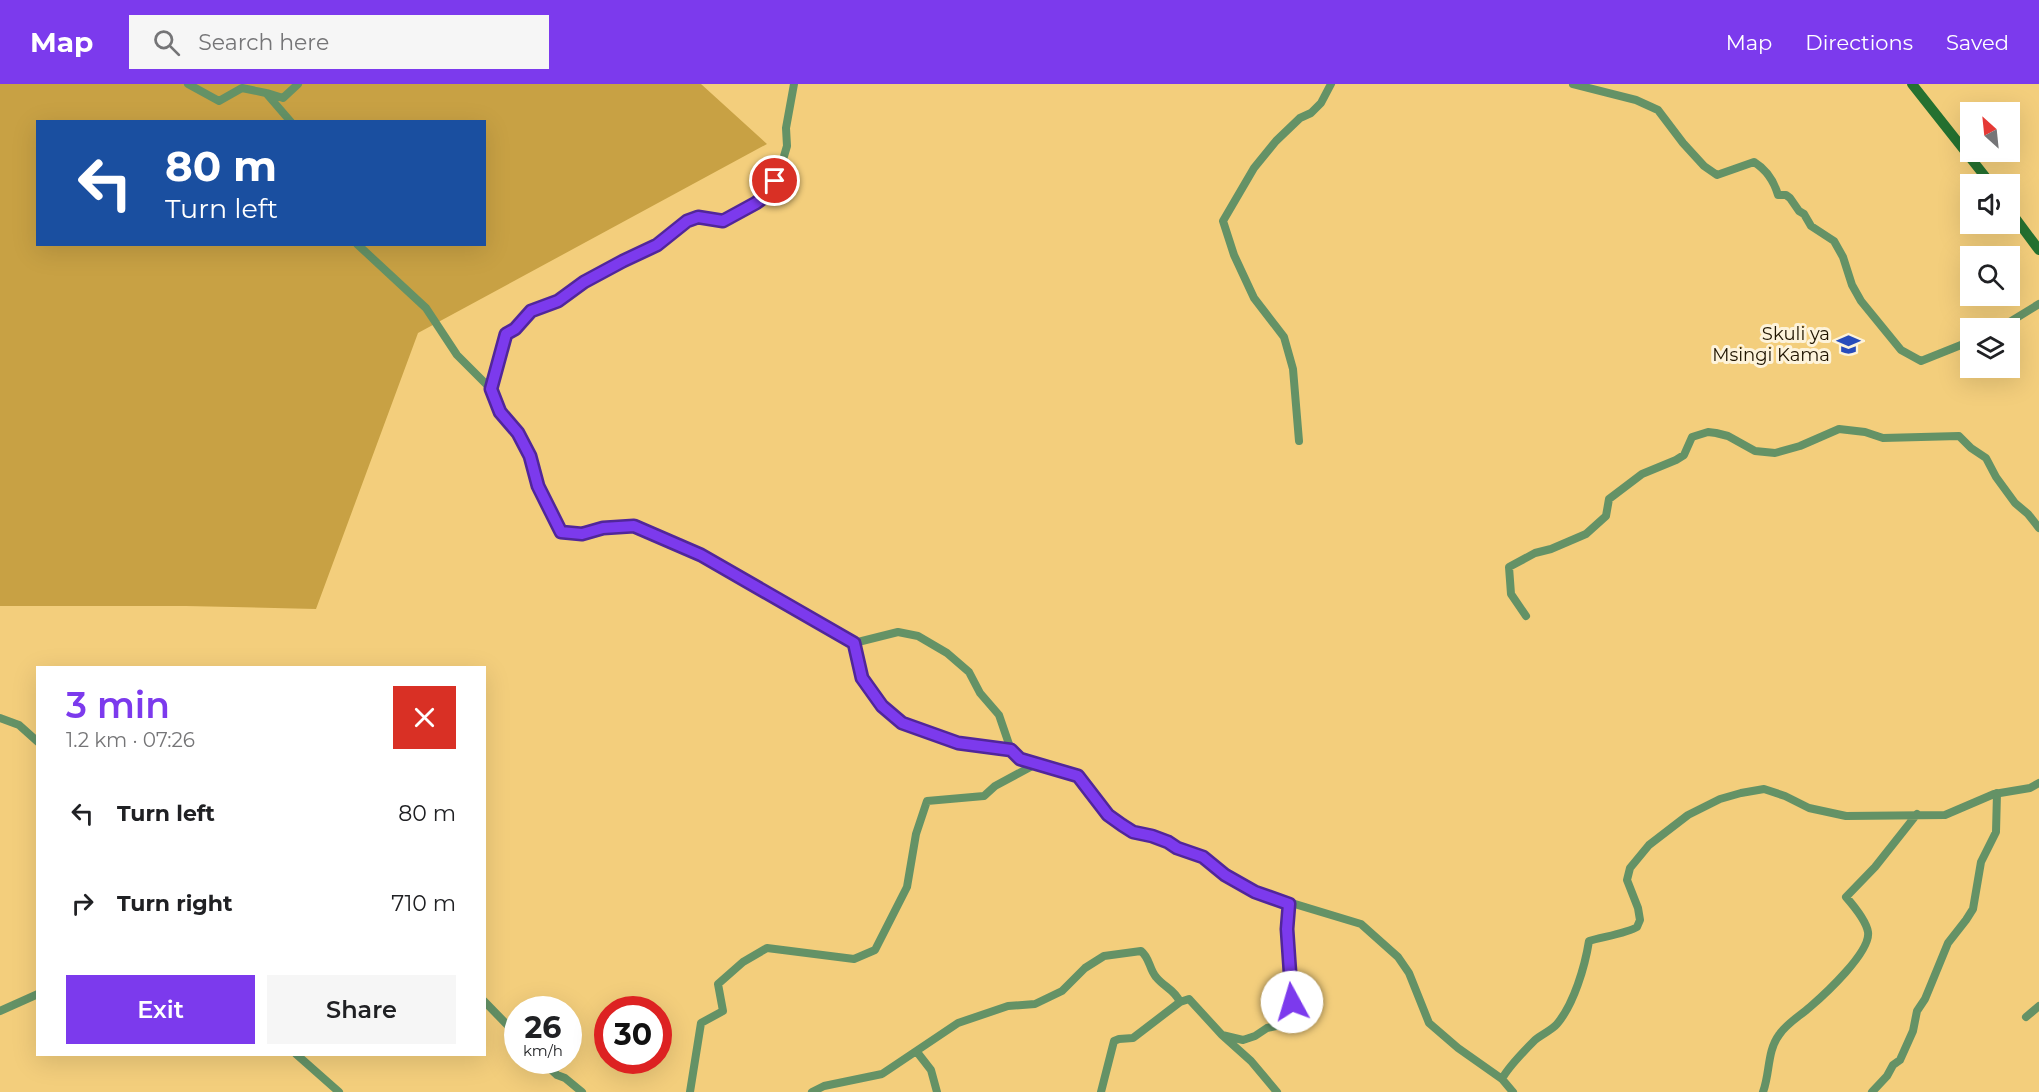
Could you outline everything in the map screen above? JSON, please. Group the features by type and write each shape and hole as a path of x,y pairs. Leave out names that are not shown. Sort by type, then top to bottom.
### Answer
{"street":[{"path":"188,84 219,101 242,88 282,98 298,84"},
{"path":"491,389 506,334 515,329 531,311 558,301 584,282 657,245 687,221 698,217 723,221 768,194 787,146 786,128 794,84"},
{"path":"1299,441 1293,369 1284,337 1254,298 1234,255 1223,221 1254,168 1276,141 1300,118 1311,113 1321,103 1331,84"},
{"path":"1573,84 1636,100 1658,110 1683,143 1704,166 1717,175 1754,162 1760,166 1774,184 1778,195 1786,195 1811,225 1834,241 1861,301 1902,350 1921,361 1960,345"},
{"path":"1912,84 1983,174"},
{"path":"266,93 289,120"},
{"path":"2020,224 2039,250"},
{"path":"359,246 426,308 457,355 491,389 500,412 518,433 530,456 538,486 561,532 582,534 603,528 634,526 701,555 854,643 898,632 918,636 947,653 969,672 980,693 999,715 1011,750 1020,759 1078,776 1108,815 1133,832 1152,836 1203,857 1225,875 1255,892 1361,924 1398,957 1409,973 1429,1023 1458,1048 1502,1079 1513,1092"},
{"path":"2016,318 2039,304"},
{"path":"1526,616 1511,594 1509,567 1535,553 1551,549 1586,534 1606,516 1609,499 1642,474 1676,460 1687,451 1692,437 1708,432 1728,436 1755,451 1775,453 1800,446 1839,429 1865,432 1883,438 1959,436 1986,458 2014,503 2028,514 2039,528"},
{"path":"854,643 862,678 882,706 902,723 958,743 1011,750"},
{"path":"0,718 19,725 36,740"},
{"path":"690,1092 701,1023 723,1011 718,984 743,962 767,948 854,959 874,950 908,887 916,834 927,801 984,796 995,786 1036,764"},
{"path":"1502,1079 1506,1071 1534,1041 1557,1024 1567,1008 1585,965 1590,941 1632,931 1637,927 1640,920 1638,908 1627,880 1630,868 1649,845 1688,815 1720,799 1764,789 1785,795 1809,808 1846,816 1945,815 1997,794 2030,789 2039,783"},
{"path":"1872,1092 1887,1076 1893,1065 1900,1060 1912,1031 1917,1011 1925,999 1948,944 1973,909 1981,862 1996,832 1997,794"},
{"path":"1763,1092 1769,1058 1778,1036 1837,982 1861,952 1867,939 1868,932 1865,926 1845,897 1875,867 1917,814"},
{"path":"1222,1035 1243,1040 1267,1028 1294,1022 1289,982 1287,929 1289,904"},
{"path":"812,1092 824,1086 882,1074 958,1023 1008,1006 1035,1004 1045,1000 1062,991 1085,968 1104,956 1141,951 1149,961 1154,975 1175,991 1180,1002"},
{"path":"0,1011 36,995"},
{"path":"1101,1092 1114,1041 1133,1038 1180,1002 1189,999 1222,1035 1251,1061 1277,1092"},
{"path":"486,1003 504,1022"},
{"path":"2026,1017 2039,1006"},
{"path":"917,1052 931,1070 937,1092"},
{"path":"298,1056 339,1092"},
{"path":"556,1074 565,1078 582,1092"}],"shaded area":[{"path":"0,84 701,84 767,144 418,333 316,609 0,606"}],"place":[{"name":"Skuli ya Msingi Kama","path":"1848,344"}],"route":[{"path":"775,181 768,194 756,203 723,221 698,217 687,221 657,245 584,282 558,301 531,311 515,329 506,334 491,389 500,412 518,433 530,456 538,486 561,532 582,534 603,528 634,526 701,555 854,643 862,678 882,706 902,723 958,743 1011,750 1020,759 1078,776 1108,815 1133,832 1152,836 1203,857 1225,875 1255,892 1289,904 1287,929 1292,1002"}]}
